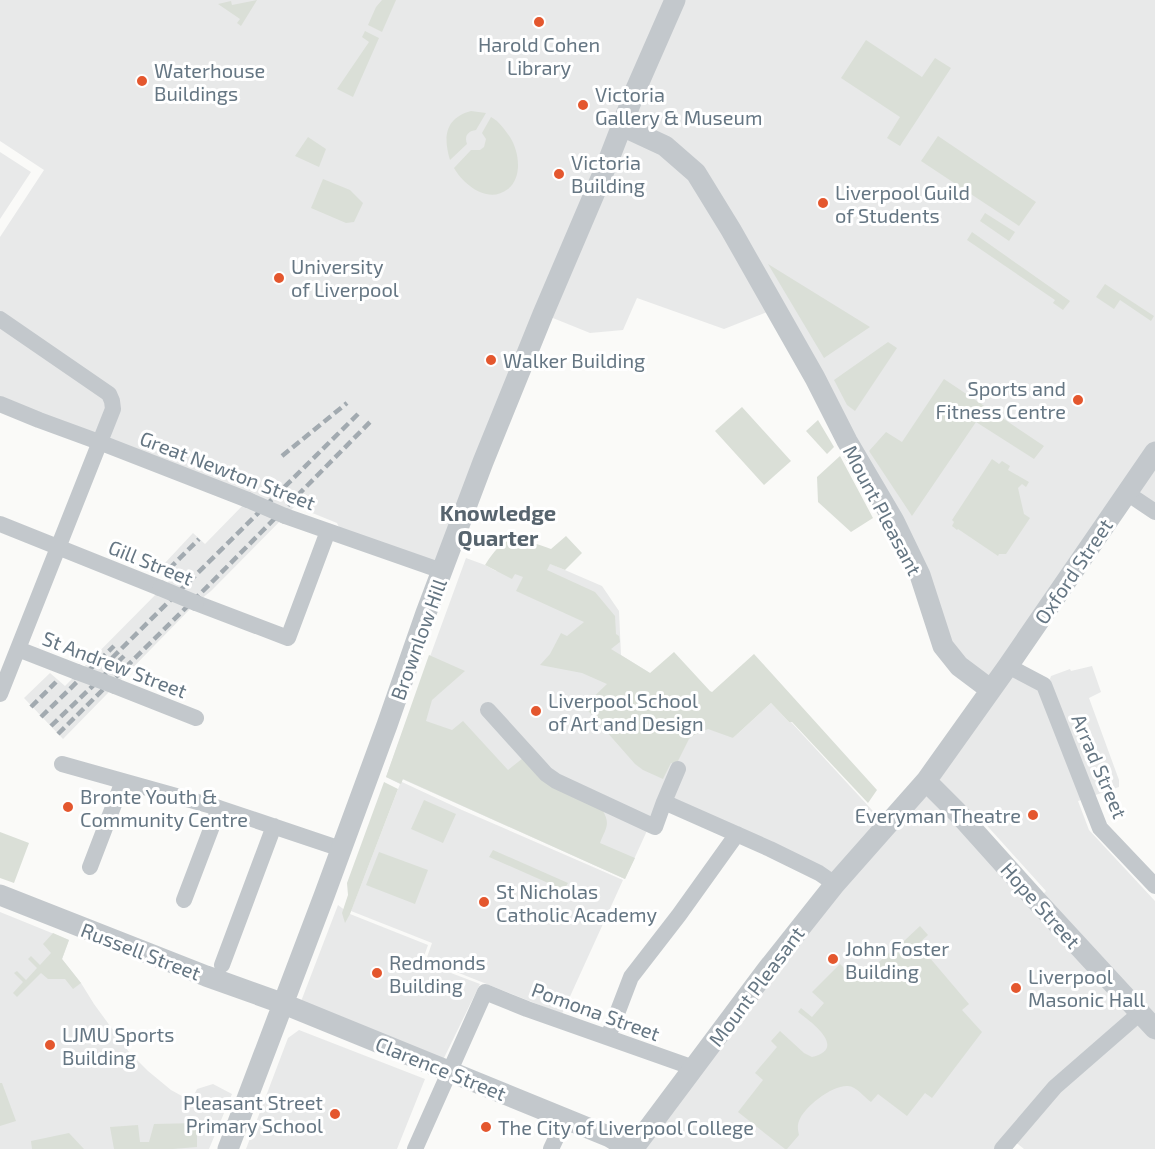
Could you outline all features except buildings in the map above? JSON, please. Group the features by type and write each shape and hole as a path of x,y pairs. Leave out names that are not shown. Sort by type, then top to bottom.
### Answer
{"street":[{"name":"Brownlow Hill","path":"228,1149 284,1004 442,571 509,398 675,0"},
{"name":"Mount Pleasant","path":"622,126 665,146 696,173 731,230 894,521 920,575 943,646 959,666 991,690 926,781 835,884 631,1149"},
{"path":"0,319 109,394 113,410 0,694"},
{"name":"Great Newton Street","path":"0,404 285,516 442,571"},
{"name":"Oxford Street","path":"991,690 1155,452"},
{"path":"1127,493 1155,512"},
{"name":"Gill Street","path":"0,524 288,638 328,531"},
{"name":"St Andrew Street","path":"18,649 196,718"},
{"name":"Arrad Street","path":"1008,666 1044,685 1100,828 1155,886"},
{"path":"488,710 546,774 556,781 655,827 678,769"},
{"path":"62,765 219,808 341,849"},
{"path":"90,867 123,781"},
{"name":"Hope Street","path":"926,781 1150,1020"},
{"path":"664,802 819,873 835,884"},
{"path":"184,900 219,808"},
{"path":"222,964 274,826"},
{"path":"608,1037 631,977 737,834"},
{"name":"Russell Street","path":"0,896 284,1004"},
{"name":"Pomona Street","path":"449,1072 485,992 694,1068"},
{"name":"Clarence Street","path":"284,1004 615,1139 631,1149"},
{"path":"1006,1148 1055,1087 1150,1020"},
{"path":"415,1149 449,1072"},
{"path":"551,1149 565,1119"}],"shaded area":[{"path":"0,0 1155,0 1155,512 1127,493 1009,665 1044,685 1072,743 1050,679 1051,676 1070,669 1071,671 1092,666 1101,692 1089,698 1119,780 1119,787 1078,801 1089,830 1155,901 1155,1149 1024,1149 1014,1141 1011,1149 633,1149 835,883 661,800 625,879 402,779 402,782 462,810 623,880 562,1014 426,960 432,943 351,911 400,784 386,777 466,558 496,571 537,558 602,586 619,611 621,655 650,673 733,738 771,703 888,824 991,690 959,666 920,575 775,309 724,329 637,298 623,330 590,333 543,314 442,571 343,536 337,523 295,506 63,739 24,698 50,673 65,686 174,576 164,564 193,533 205,544 248,500 0,404 0,237 44,170 0,141","holes":["981,819 1046,891 1037,901 971,827"]},
{"path":"257,0 241,26 237,23 240,19 218,4 231,1 232,5"},
{"path":"382,0 396,0 382,32 368,25 376,7"},
{"path":"365,31 379,38 353,97 337,89 369,42 362,37"},
{"path":"866,40 922,77 935,58 951,68 900,146 887,138 900,117 841,78"},
{"path":"471,111 486,113 476,130 467,134 467,144 450,160 447,144 448,130 456,118"},
{"path":"491,117 510,137 516,149 518,164 513,184 508,189 492,195 484,194 470,186 454,168 471,150 480,150 484,147 486,139 482,133"},
{"path":"938,136 1036,202 1019,226 921,161"},
{"path":"308,137 326,149 319,167 295,156"},
{"path":"0,152 31,172 0,219"},
{"path":"323,179 350,190 363,203 354,222 346,223 311,208"},
{"path":"985,213 1015,232 1009,241 980,221"},
{"path":"972,232 1070,301 1063,310 1053,303 1055,300 967,240"},
{"path":"768,264 870,327 824,358"},
{"path":"1105,284 1154,316 1151,321 1120,300 1114,309 1096,297"},
{"path":"888,342 897,348 855,411 847,405 834,380"},
{"path":"944,379 1044,446 1034,459 976,422 912,516 869,451 886,432 902,442"},
{"path":"742,407 791,461 764,485 715,431"},
{"path":"818,420 834,447 827,454 806,431"},
{"path":"840,456 873,518 851,532 818,502 817,477"},
{"path":"992,459 999,464 1002,461 1010,466 1008,470 1029,482 1026,487 1022,484 1018,488 1024,514 1030,518 1006,554 998,556 952,526 954,522 952,520"},
{"path":"566,536 582,553 565,570 550,564 547,570 595,592 615,616 616,634 620,642 611,649 650,673 674,652 712,692 754,654 877,790 868,803 792,722 789,722 771,703 733,738 708,729 694,735 689,739 676,765 671,763 663,779 635,764 584,706 607,684 582,673 540,665 550,654 561,633 567,636 584,622 516,591 523,577 515,574 512,579 485,565 499,546 506,542 521,540 551,549"},
{"path":"429,655 465,671 432,700 426,721 452,730 463,721 508,770 523,758 603,811 607,824 600,843 635,858 625,879 403,779 401,784 386,777"},
{"path":"384,782 398,789 345,923 342,913 348,895 347,883"},
{"path":"424,800 456,814 443,843 411,829"},
{"path":"0,832 29,843 14,883 0,878"},
{"path":"493,850 568,883 564,890 489,857"},
{"path":"379,852 428,870 415,904 366,885"},
{"path":"338,905 350,914 428,945 422,962 480,984 443,1060 300,1004"},
{"path":"0,912 69,940 62,959 129,1052 171,1090 191,1101 197,1089 213,1084 232,1094 209,1149 0,1149"},
{"path":"920,926 928,935 918,944 969,1004 962,1010 982,1032 932,1098 925,1093 907,1116 878,1094 871,1102 854,1088 848,1086 834,1089 819,1098 802,1115 798,1123 799,1135 785,1149 738,1112 763,1080 755,1073 777,1047 771,1041 780,1031 804,1053 812,1057 822,1053 827,1048 827,1041 818,1028 798,1012 801,1008 812,1017 824,1003 812,992 840,964 857,981 901,940 904,941"},
{"path":"53,933 69,940 62,959 81,983 73,989 65,979 48,979 41,973 17,997 13,993 23,982 14,973 17,971 26,980 37,968 28,959 31,956 40,965 51,953 43,944"},
{"name":"Pleasant Street Primary School","path":"299,1030 425,1079 397,1149 246,1149 288,1038"},
{"path":"0,1083 2,1083 16,1121 0,1126"},
{"path":"197,1123 197,1147 173,1149 114,1149 110,1127 138,1125 140,1142 149,1142 154,1124"},
{"path":"69,1133 84,1149 32,1149 31,1141"}],"railway":[{"path":"282,456 347,403"},
{"path":"112,658 361,411"},
{"path":"58,734 373,419"},
{"path":"169,569 199,539"},
{"path":"41,717 114,646"},
{"path":"51,726 124,656"},
{"path":"31,707 56,682"}],"place":[{"name":"Harold Cohen Library","path":"539,22"},
{"name":"Waterhouse Buildings","path":"142,81"},
{"name":"Victoria Gallery & Museum","path":"583,105"},
{"name":"Victoria Building","path":"559,174"},
{"name":"Liverpool Guild of Students","path":"823,203"},
{"name":"University of Liverpool","path":"279,278"},
{"name":"Walker Building","path":"491,360"},
{"name":"Sports and Fitness Centre","path":"1078,400"},
{"name":"Liverpool School of Art and Design","path":"536,711"},
{"name":"Bronte Youth & Community Centre","path":"68,807"},
{"name":"Everyman Theatre","path":"1033,815"},
{"name":"St Nicholas Catholic Academy","path":"484,902"},
{"name":"John Foster Building","path":"833,959"},
{"name":"Redmonds Building","path":"377,973"},
{"name":"Liverpool Masonic Hall","path":"1016,988"},
{"name":"LJMU Sports Building","path":"50,1045"},
{"name":"Pleasant Street Primary School","path":"335,1114"},
{"name":"The City of Liverpool College","path":"486,1127"}],"district":[{"name":"Knowledge Quarter","path":"498,524"}]}
